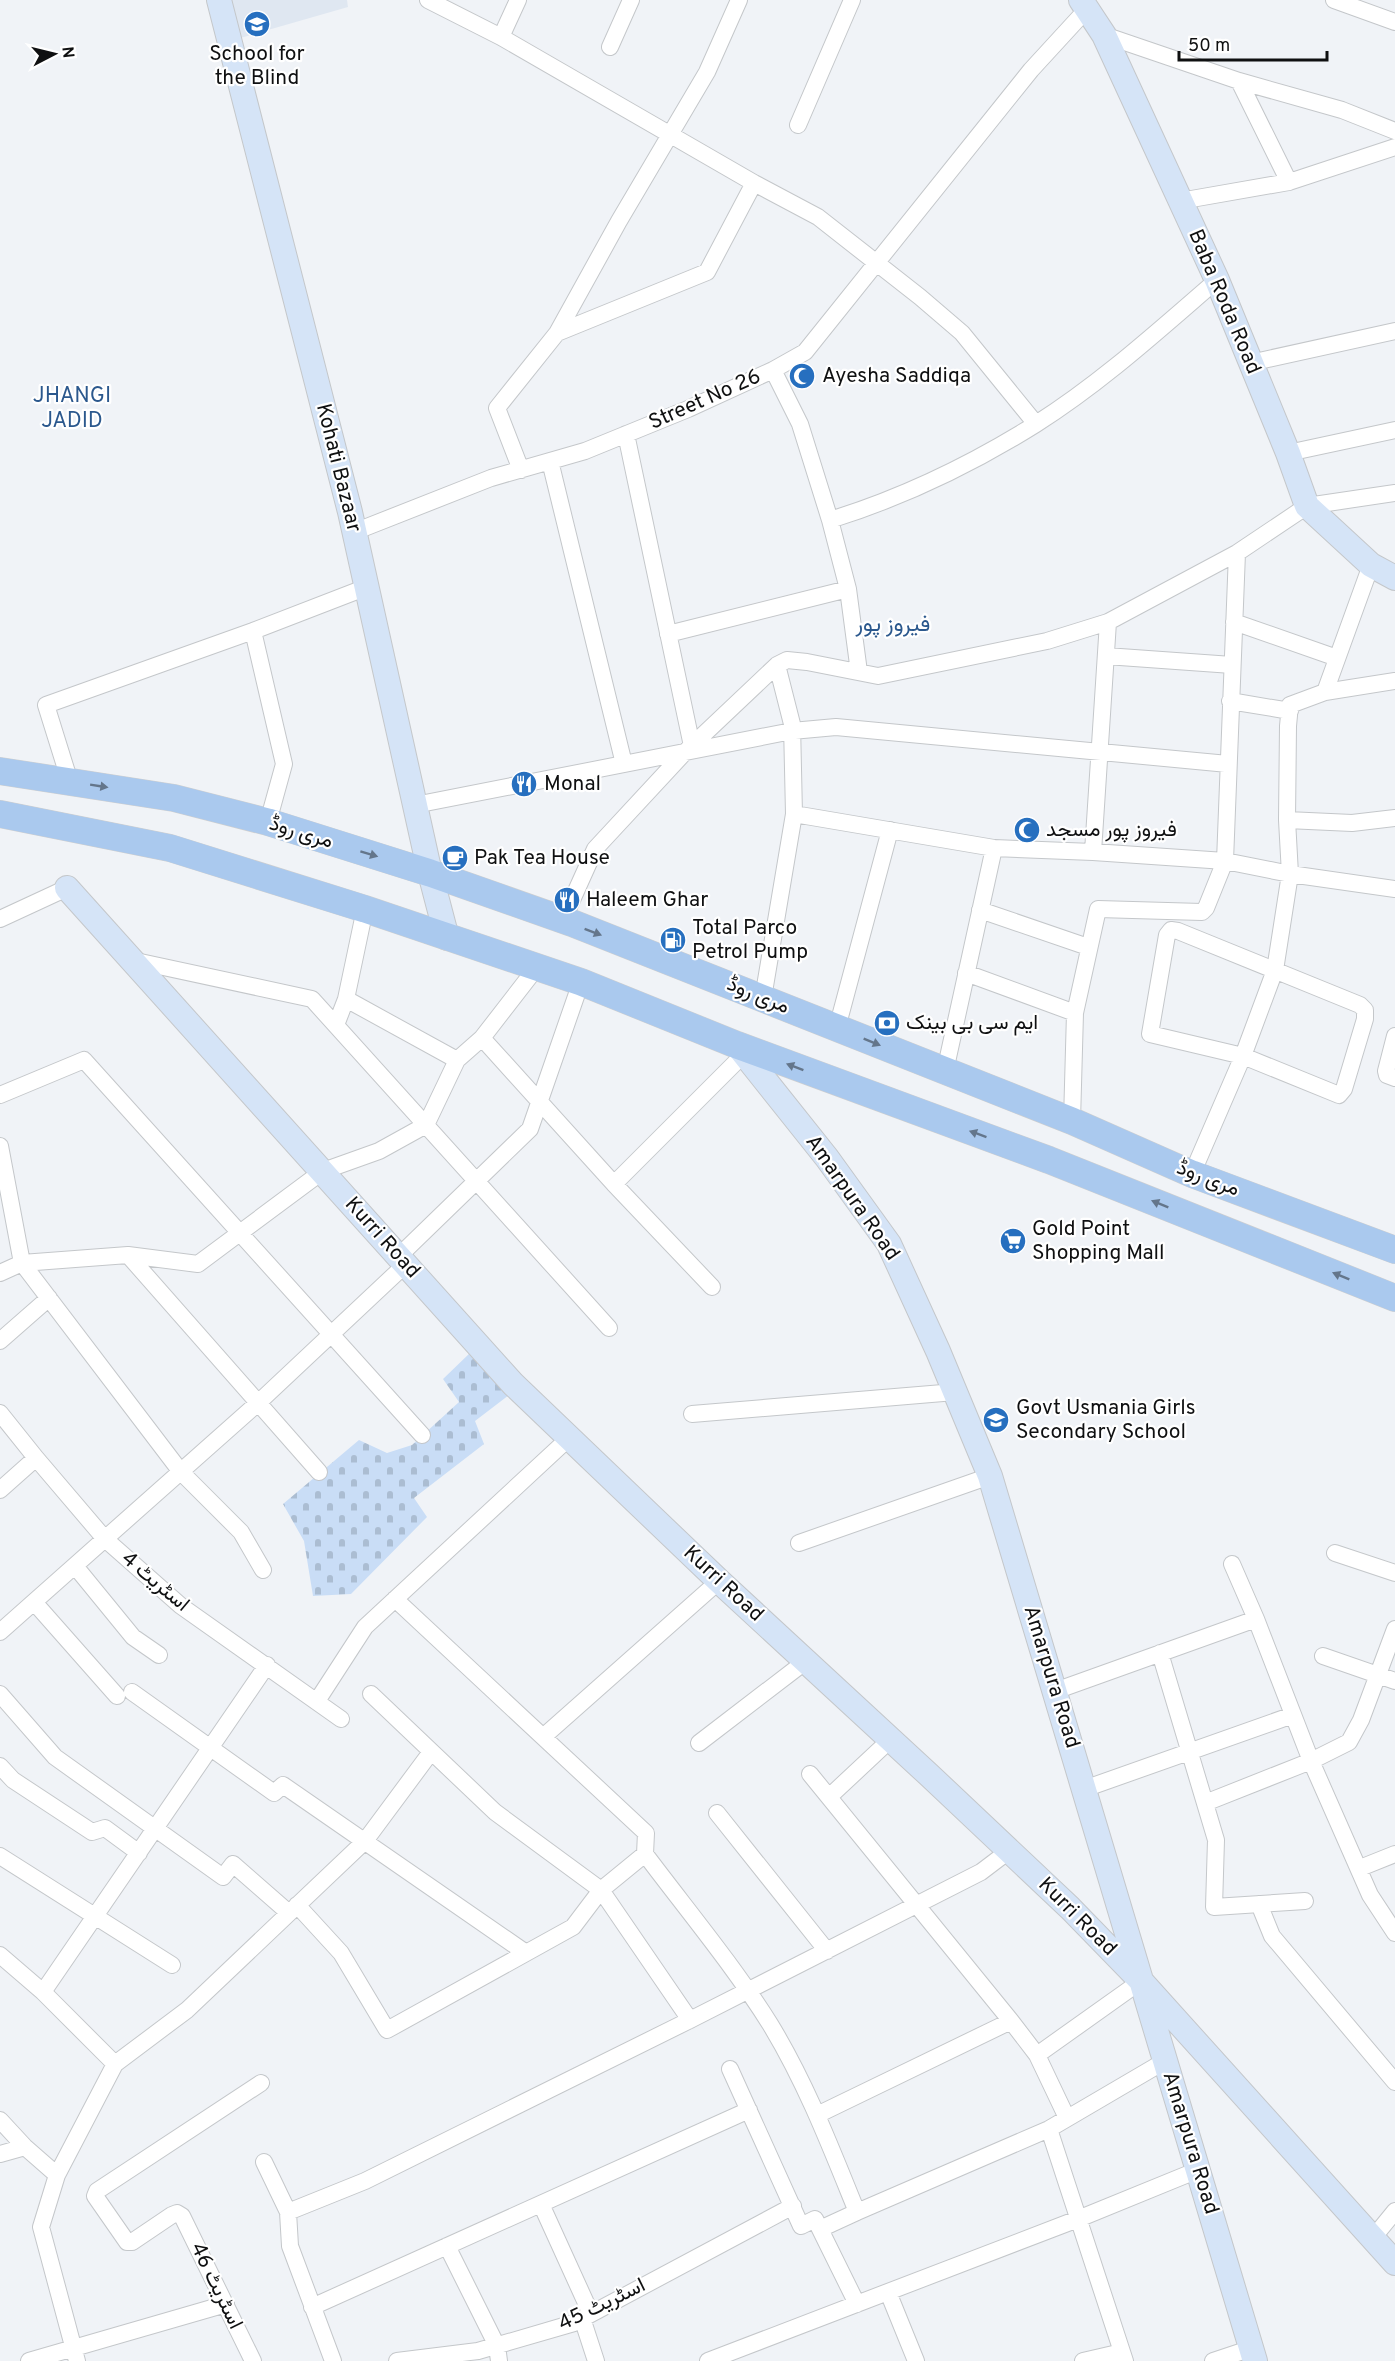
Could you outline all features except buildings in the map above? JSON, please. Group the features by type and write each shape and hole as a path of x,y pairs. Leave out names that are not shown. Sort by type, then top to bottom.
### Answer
{"main road":[{"name":"مری روڈ","path":"0,771 174,798 268,822 430,873 563,920 763,998 1072,1121 1192,1174 1395,1250"},
{"name":"مری روڈ","path":"0,814 170,848 365,909 581,982 740,1050 1049,1160 1395,1298"}],"street":[{"name":"Kohati Bazaar","path":"219,0 354,531 430,873 447,938"},
{"path":"428,0 501,37 754,183 818,217 877,262 962,333 1036,424"},
{"path":"501,37 518,0"},
{"path":"610,47 632,0"},
{"path":"521,470 498,408 557,333 619,221 707,72 739,0"},
{"path":"798,125 852,0"},
{"path":"1334,0 1395,22"},
{"name":"Street No 26","path":"354,531 491,478 585,452 773,370 805,352 1084,4"},
{"name":"Baba Roda Road","path":"1084,4 1104,35 1217,280 1288,453 1307,506 1371,565 1395,578"},
{"path":"1104,35 1239,81 1342,110 1395,131"},
{"path":"1239,81 1289,182"},
{"path":"1180,201 1289,182 1395,147"},
{"path":"557,333 707,272 754,183"},
{"path":"830,520 882,502 967,463 1036,424 1112,369 1217,280"},
{"path":"1250,363 1395,331"},
{"path":"773,370 800,424 830,520 848,589 859,672"},
{"path":"1288,453 1395,430"},
{"path":"626,434 668,634 688,749"},
{"path":"550,461 624,764"},
{"path":"563,920 595,849 688,749 777,665 787,660 807,662 878,676 1047,641 1108,622 1237,553 1307,506 1395,493"},
{"path":"1072,1121 1075,1013 1098,909 1202,912 1206,908 1225,861 1237,553"},
{"path":"1325,692 1371,565"},
{"path":"70,782 46,705 253,631 367,587"},
{"path":"668,634 848,589"},
{"path":"1093,852 1108,622"},
{"path":"1234,622 1337,658"},
{"path":"253,631 284,764 268,822"},
{"path":"1106,656 1232,665"},
{"path":"763,998 794,814 792,731 777,665"},
{"path":"1192,1174 1243,1056 1275,970 1290,874 1287,820 1290,705 1325,692 1395,681"},
{"path":"1230,701 1290,711"},
{"path":"415,805 624,764 688,749 792,731 836,727 1228,764"},
{"path":"794,814 994,848 1225,861 1290,874 1395,889"},
{"path":"1287,820 1352,823 1395,818"},
{"path":"837,1028 890,830"},
{"path":"945,1071 994,848"},
{"path":"0,919 67,888"},
{"name":"Kurri Road","path":"67,888 513,1384 719,1581 1070,1908 1141,1981 1395,2263"},
{"path":"336,1025 346,999 365,909"},
{"path":"980,910 1088,947"},
{"path":"1171,930 1360,1005 1365,1010 1365,1019 1344,1089 1339,1095 1243,1056 1150,1034 1167,935 1171,930"},
{"path":"131,960 312,999 609,1328"},
{"path":"0,1273 22,1263 129,1255 198,1264 323,1171 379,1151 426,1125 457,1060 482,1038 537,967"},
{"path":"966,973 1075,1013"},
{"path":"0,1631 258,1403 331,1333 476,1180 530,1129 581,982"},
{"path":"346,999 457,1060"},
{"path":"1395,1036 1386,1071 1387,1075 1395,1078"},
{"path":"482,1038 614,1184 712,1287"},
{"path":"614,1184 740,1050"},
{"name":"Amarpura Road","path":"740,1050 827,1158 889,1244 938,1351 990,1476 1253,2355"},
{"path":"0,1095 84,1060 422,1435"},
{"path":"0,1146 22,1263 180,1472 241,1532 263,1570"},
{"path":"129,1255 319,1472"},
{"path":"0,1341 49,1298"},
{"path":"692,1414 955,1392"},
{"name":"اسٹریٹ 4","path":"0,1413 105,1539 181,1606 341,1719"},
{"path":"317,1701 365,1626 569,1438"},
{"path":"0,1490 36,1458"},
{"path":"799,1543 990,1476"},
{"path":"1335,1553 1395,1573"},
{"path":"1232,1564 1256,1619 1311,1761 1370,1895 1395,1933"},
{"path":"75,1566 133,1637 159,1655"},
{"path":"543,1737 719,1581"},
{"path":"396,1599 646,1833 645,1854 772,2026 817,2115 857,2212"},
{"path":"34,1602 124,1694 274,1793 283,1785 526,1953"},
{"path":"1055,1691 1256,1619"},
{"path":"1205,1803 1311,1761 1349,1742 1361,1720 1395,1629"},
{"path":"1160,1653 1216,1840 1214,1907 1305,1901"},
{"path":"1323,1656 1395,1681"},
{"path":"699,1743 806,1661"},
{"path":"43,1992 267,1665"},
{"path":"0,1694 55,1757 223,1877 232,1864 293,1909 341,1953 387,2030 573,1927 600,1890 645,1854"},
{"path":"371,1694 495,1812 600,1890 690,2020"},
{"path":"1084,1789 1293,1715"},
{"path":"829,1797 891,1739"},
{"path":"75,2354 41,2227 57,2175 115,2064 187,2010 365,1842 431,1752"},
{"path":"0,1766 13,1780 93,1832 105,1828 139,1853"},
{"path":"810,1774 1037,2055 1067,2118"},
{"path":"717,1813 827,1951"},
{"path":"288,2212 365,2181 748,1991 981,1872 1010,1850"},
{"path":"1360,1868 1395,1854"},
{"path":"0,1857 172,1965"},
{"path":"1259,1904 1272,1936 1395,2082"},
{"path":"0,1955 43,1992 115,2064"},
{"path":"1037,2055 1141,1981"},
{"path":"817,2115 1011,2021"},
{"path":"820,2229 1049,2129 1165,2061"},
{"path":"730,2068 801,2226 815,2219 857,2304"},
{"name":"اسٹریٹ 46","path":"253,2361 182,2216 177,2213 132,2242 127,2242 96,2196 97,2191 261,2084"},
{"path":"312,2307 749,2110"},
{"path":"0,2120 25,2147 57,2175"},
{"path":"1049,2129 1123,2357 1083,2361"},
{"path":"0,2154 25,2147"},
{"path":"264,2162 288,2212 290,2246 333,2361"},
{"path":"708,2361 1078,2219 1198,2170"},
{"path":"541,2204 587,2316 596,2361"},
{"name":"اسٹریٹ 45","path":"397,2361 478,2351 498,2353 574,2323 793,2206"},
{"path":"1372,2238 1395,2211"},
{"path":"447,2246 498,2353"},
{"path":"888,2292 916,2361"},
{"path":"29,2361 75,2354 226,2304"},
{"path":"1213,2361 1253,2355"}],"shaded area":[{"name":"School for the Blind","path":"219,0 347,0 348,7 230,41"}],"green space":[{"path":"471,1352 509,1395 475,1421 484,1444 414,1498 427,1517 351,1594 313,1596 304,1541 283,1504 359,1440 387,1453 412,1445 459,1402 443,1379"}],"place":[{"name":"School for the Blind","path":"257,24"},
{"name":"Ayesha Saddiqa","path":"802,376"},
{"name":"Monal","path":"524,784"},
{"name":"فیروز پور مسجد","path":"1027,830"},
{"name":"Pak Tea House","path":"455,858"},
{"name":"Haleem Ghar","path":"567,900"},
{"name":"Total Parco Petrol Pump","path":"673,940"},
{"name":"ایم سی بی بینک","path":"887,1023"},
{"name":"Gold Point Shopping Mall","path":"1013,1241"},
{"name":"Govt Usmania Girls Secondary School","path":"996,1420"}],"district":[{"name":"JHANGI JADID","path":"72,408"},
{"name":"فیروز پور","path":"893,625"}]}
